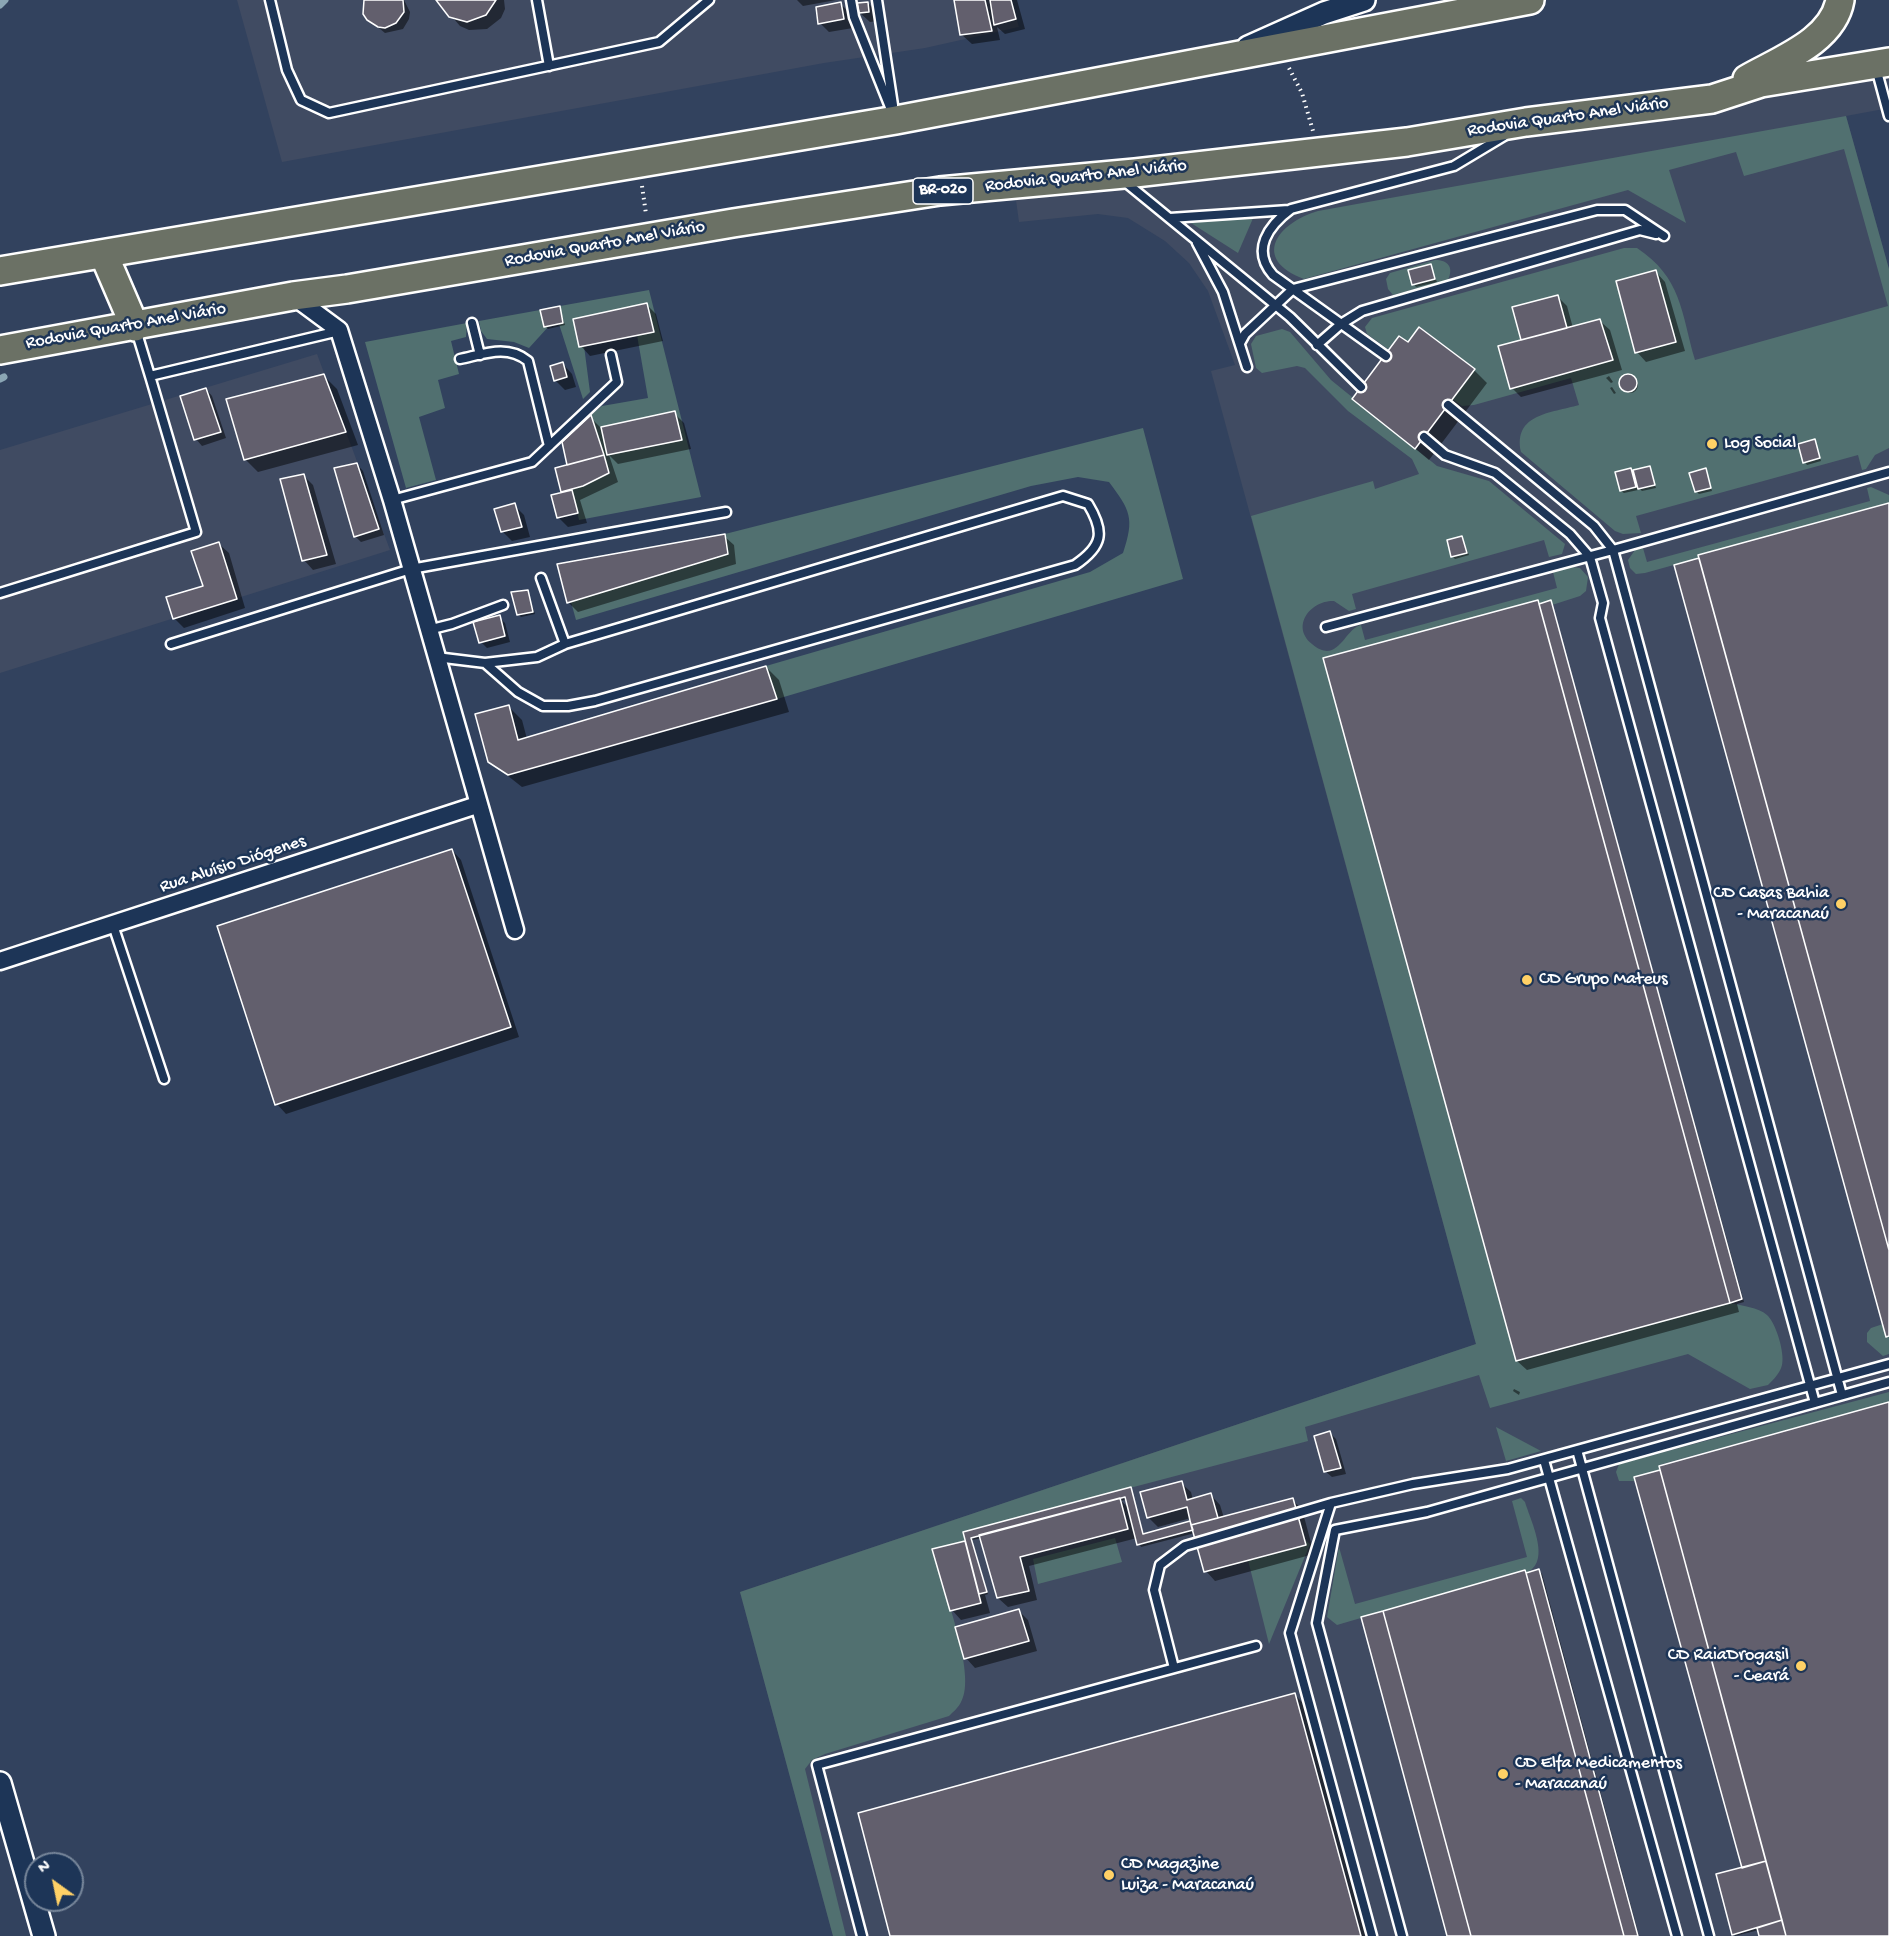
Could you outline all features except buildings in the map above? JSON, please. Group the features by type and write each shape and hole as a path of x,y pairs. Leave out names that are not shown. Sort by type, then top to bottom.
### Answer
{"highway":[{"path":"0,271 896,120 1530,0"},
{"path":"1712,99 1814,41 1838,16 1840,0"},
{"name":"Rodovia Quarto Anel Viário","path":"0,350 135,327 293,296 347,290 650,237 940,191 1117,175 1407,141 1526,122 1712,99 1761,83 1882,63"},
{"path":"104,255 135,327"}],"street":[{"path":"1223,58 1324,13 1364,0"},
{"path":"293,296 339,330 392,500 477,805 515,930"},
{"name":"Rua Aluísio Diógenes","path":"0,961 477,805"},
{"path":"0,1783 44,1936"}],"lane":[{"path":"270,0 286,70 301,100 329,114 659,42 709,0"},
{"path":"537,0 549,66"},
{"path":"851,0 854,17 896,120"},
{"path":"877,0 896,120"},
{"path":"1882,63 1889,116"},
{"path":"1170,218 1291,210 1454,166 1526,122"},
{"path":"1117,175 1277,306 1361,387"},
{"path":"1291,210 1276,220 1266,233 1263,258 1273,275 1386,356"},
{"path":"1240,343 1245,334 1293,289 1597,210 1625,210 1664,236 1640,230 1362,311 1341,324 1317,345"},
{"path":"1194,238 1216,276 1240,343 1246,367"},
{"path":"472,323 480,355"},
{"path":"0,594 196,532 135,327"},
{"path":"150,376 339,330"},
{"path":"460,359 503,350 518,352 528,361 549,446"},
{"path":"392,500 532,462 617,382 611,355"},
{"path":"1448,405 1594,526 1613,550 1842,1395"},
{"path":"1424,437 1445,454 1495,473 1570,534 1590,556 1603,603 1600,618 1815,1403"},
{"path":"1326,627 1613,550 1889,472"},
{"path":"436,657 485,663 537,657 565,644 1063,496 1088,504 1096,518 1100,536 1092,554 1075,565 595,701 568,706 543,706 518,692 485,663"},
{"path":"171,644 411,569 726,512"},
{"path":"541,578 565,644"},
{"path":"428,630 452,624 502,605"},
{"path":"112,925 164,1079"},
{"path":"1174,1668 1154,1590 1160,1565 1185,1546 1331,1503 1413,1484 1508,1469 1544,1460 1889,1364"},
{"path":"1402,1936 1317,1623 1335,1530 1427,1512 1889,1382"},
{"path":"1576,1450 1709,1936"},
{"path":"1544,1460 1677,1936"},
{"path":"1331,1503 1290,1633 1372,1936"},
{"path":"862,1936 817,1765 1256,1646"}],"path":[{"path":"1279,47 1302,93 1319,152"},
{"path":"638,164 650,237"}],"shaded area":[{"path":"237,0 1011,0 1019,27 925,48 824,63 282,162"},
{"path":"1889,74 1889,108 1846,116 1889,269 1889,1936 833,1936 740,1592 1476,1344 1211,371 1235,365 1208,291 1189,263 1165,241 1128,218 1098,214 1019,222 1016,200"},
{"path":"317,354 390,550 0,673 0,450"}],"green space":[{"path":"1846,116 1889,269 1889,448 1875,455 1866,469 1862,470 1858,455 1636,516 1641,533 1623,534 1615,531 1521,452 1520,439 1528,423 1546,413 1579,405 1571,378 1474,405 1462,406 1452,399 1475,369 1420,327 1408,342 1399,336 1388,349 1367,334 1365,327 1372,318 1624,248 1637,248 1663,271 1678,297 1695,360 1888,306 1844,149 1744,176 1736,152 1669,170 1686,223 1628,190 1304,279 1288,271 1278,262 1274,252 1276,242 1291,224 1318,211"},
{"path":"1254,216 1238,253 1191,223"},
{"path":"1435,260 1449,265 1448,280 1393,295 1388,289 1386,279 1390,273"},
{"path":"649,290 701,497 579,520 572,490 609,473 591,415 602,406 648,398 637,335 654,331 647,303 573,319 579,346 584,346 590,392 583,399 559,324 563,322 560,306","holes":["675,411 607,455 601,427"]},
{"path":"540,310 544,327 549,326 529,348 514,342 487,339 481,331 479,321"},
{"path":"467,323 466,337 451,341 459,374 438,380 445,408 419,417 436,480 406,488 365,342"},
{"path":"1282,329 1290,332 1331,380 1437,466 1489,481 1565,544 1562,554 1549,557 1544,540 1352,594 1356,609 1349,611 1334,601 1318,605 1311,609 1303,622 1303,630 1312,644 1321,650 1328,651 1334,649 1361,625 1365,640 1557,588 1553,572 1573,567 1580,568 1588,577 1586,591 1580,596 1552,605 1551,600 1539,604 1537,600 1323,658 1516,1361 1730,1303 1750,1307 1767,1315 1781,1346 1782,1365 1768,1385 1750,1389 1688,1354 1490,1408 1479,1375 1305,1427 1308,1441 963,1532 965,1541 933,1549 956,1627 965,1671 965,1689 960,1704 949,1716 825,1754 812,1760 805,1769 846,1936 833,1936 740,1592 1476,1344 1251,516 1373,481 1375,489 1419,474 1412,459 1348,411 1305,368 1297,366 1262,373 1256,368 1251,344 1256,336"},
{"path":"1143,428 1183,579 777,699 766,666 1090,572 1123,553 1129,523 1122,500 1109,482 1078,477 1031,486 576,620 571,602 727,554 725,534"},
{"path":"1871,487 1889,495 1889,503 1699,555 1699,558 1645,573 1636,574 1630,568 1628,560 1635,550 1643,548 1647,562 1870,501 1867,488"},
{"path":"1883,1324 1889,1336 1889,1354 1883,1356 1867,1342 1867,1333 1871,1328"},
{"path":"1889,1392 1889,1402 1659,1465 1660,1470 1635,1477 1635,1481 1619,1481 1616,1472 1619,1464"},
{"path":"1496,1427 1541,1451 1506,1461"},
{"path":"1521,1498 1525,1502 1535,1530 1539,1551 1534,1568 1526,1573 1524,1570 1337,1625 1327,1617 1339,1547 1355,1604 1527,1557 1512,1501"},
{"path":"1115,1538 1122,1562 1038,1584 1033,1559"},
{"path":"1304,1539 1310,1544 1269,1644 1248,1560 1306,1544"}],"waterway":[{"path":"0,5 5,0"},
{"path":"0,379 4,377"}],"place":[{"name":"Log Social","path":"1712,444"},
{"name":"CD Casas Bahia - Maracanaú","path":"1841,904"},
{"name":"CD Grupo Mateus","path":"1527,980"},
{"name":"CD RaiaDrogasil - Ceará","path":"1801,1666"},
{"name":"CD Elfa Medicamentos - Maracanaú","path":"1503,1774"},
{"name":"CD Magazine Luiza - Maracanaú","path":"1109,1875"}]}
